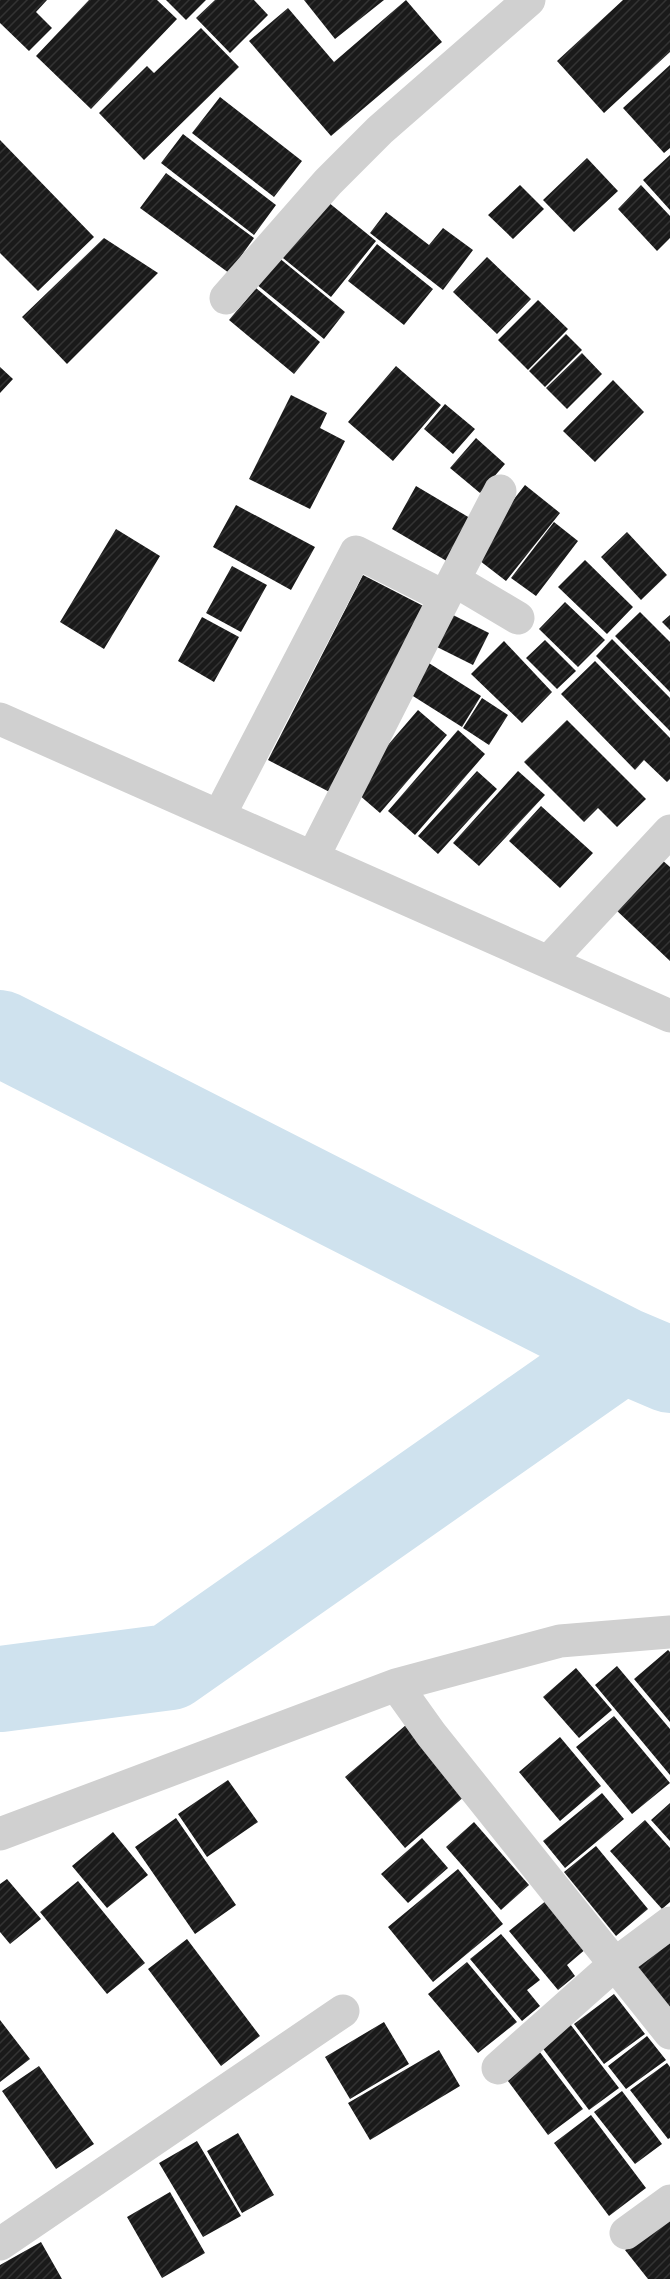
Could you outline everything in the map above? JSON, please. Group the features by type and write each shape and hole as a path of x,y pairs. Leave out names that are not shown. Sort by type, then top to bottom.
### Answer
{"street":[{"path":"226,298 328,182 380,130 528,0"},
{"path":"313,856 500,491"},
{"path":"219,816 356,552 518,618"},
{"path":"0,719 669,1013"},
{"path":"549,961 670,831"},
{"path":"0,1834 396,1685 561,1641 670,1632"},
{"path":"396,1685 431,1734 670,2033"},
{"path":"498,2068 615,1964 670,1923"},
{"path":"0,2244 343,2010"},
{"path":"626,2233 670,2201"}],"building":[{"path":"0,0 47,0 36,12 52,28 29,51 0,23"},
{"path":"89,0 157,0 177,19 91,109 36,56"},
{"path":"166,0 206,0 186,20"},
{"path":"215,0 254,0 268,15 230,53 196,18"},
{"path":"304,0 384,0 335,39"},
{"path":"406,0 442,42 331,136 249,41 288,8 334,62"},
{"path":"623,0 670,0 670,52 604,113 557,61"},
{"path":"201,28 239,67 144,160 99,113 147,66 154,73"},
{"path":"670,65 670,148 664,153 623,108"},
{"path":"220,97 302,161 274,197 192,133"},
{"path":"183,134 276,205 254,235 161,163"},
{"path":"0,140 94,237 38,291 0,253"},
{"path":"670,155 670,210 643,180"},
{"path":"587,158 618,191 574,232 543,200"},
{"path":"166,173 254,238 229,273 140,208"},
{"path":"520,185 544,209 513,239 488,215"},
{"path":"641,185 670,216 670,238 657,251 618,209"},
{"path":"323,198 376,241 331,297 278,254"},
{"path":"386,212 429,245 443,228 473,250 443,290 370,233"},
{"path":"104,238 158,273 67,364 22,317"},
{"path":"377,244 433,289 404,325 348,281"},
{"path":"278,257 345,312 324,339 256,284"},
{"path":"487,257 531,299 497,334 453,292"},
{"path":"256,288 320,342 294,374 229,320"},
{"path":"538,300 568,329 528,370 498,340"},
{"path":"566,334 582,350 545,387 529,371"},
{"path":"582,353 602,374 567,409 546,388"},
{"path":"396,366 441,405 393,461 348,422"},
{"path":"0,367 13,379 0,393"},
{"path":"613,380 644,412 595,462 563,431"},
{"path":"291,395 327,413 320,428 345,441 310,509 249,479"},
{"path":"445,404 475,429 453,454 424,429"},
{"path":"476,438 505,464 480,493 450,468"},
{"path":"525,485 560,513 506,581 471,554"},
{"path":"416,486 475,521 450,563 392,529"},
{"path":"236,505 315,547 291,590 213,547"},
{"path":"554,522 578,541 536,596 511,578"},
{"path":"116,529 160,556 104,649 60,622"},
{"path":"627,532 667,575 641,600 601,557"},
{"path":"585,560 633,607 607,634 558,587"},
{"path":"232,566 267,585 241,632 206,613"},
{"path":"363,575 435,612 341,798 268,760"},
{"path":"565,602 605,640 578,667 539,629"},
{"path":"445,611 489,633 473,665 429,643"},
{"path":"640,612 670,642 670,692 615,636"},
{"path":"670,615 670,630 662,622"},
{"path":"202,617 239,637 214,682 178,661"},
{"path":"612,639 670,698 670,731 596,656"},
{"path":"545,640 576,671 557,689 526,658"},
{"path":"504,641 552,692 522,723 471,674"},
{"path":"424,660 481,696 462,727 405,691"},
{"path":"595,661 670,738 670,779 667,782 644,760 635,770 561,694"},
{"path":"482,698 508,715 489,745 463,728"},
{"path":"418,710 447,735 380,813 351,788"},
{"path":"567,720 646,799 617,827 598,808 584,822 524,762"},
{"path":"458,730 485,754 415,835 388,811"},
{"path":"477,771 497,789 438,854 418,836"},
{"path":"518,771 545,795 479,866 453,843"},
{"path":"541,806 593,853 560,888 509,841"},
{"path":"661,859 670,867 670,961 615,909"},
{"path":"668,1650 670,1652 670,1722 634,1679"},
{"path":"617,1666 670,1729 670,1775 595,1685"},
{"path":"576,1668 612,1710 579,1738 543,1697"},
{"path":"614,1716 670,1783 632,1814 576,1747"},
{"path":"406,1725 466,1795 405,1848 345,1777"},
{"path":"560,1737 601,1786 560,1821 519,1772"},
{"path":"228,1780 258,1822 207,1857 178,1814"},
{"path":"602,1793 624,1819 565,1868 543,1841"},
{"path":"670,1803 670,1841 651,1820"},
{"path":"176,1818 236,1905 195,1934 135,1847"},
{"path":"645,1820 670,1848 670,1902 662,1909 610,1851"},
{"path":"474,1822 529,1885 501,1910 446,1847"},
{"path":"113,1832 148,1875 107,1908 72,1866"},
{"path":"422,1838 448,1868 408,1903 381,1874"},
{"path":"596,1846 648,1909 616,1936 564,1872"},
{"path":"458,1869 503,1924 433,1982 388,1927"},
{"path":"7,1879 41,1919 10,1944 0,1932 0,1884"},
{"path":"78,1881 145,1963 107,1994 40,1912"},
{"path":"547,1900 587,1948 567,1965 575,1976 558,1990 509,1931"},
{"path":"501,1934 540,1980 527,1990 540,2006 522,2021 470,1959"},
{"path":"670,1937 670,2011 634,1966"},
{"path":"187,1939 260,2036 221,2066 148,1969"},
{"path":"467,1962 517,2022 478,2053 428,1994"},
{"path":"614,1994 645,2034 604,2064 574,2024"},
{"path":"0,2020 30,2059 0,2082"},
{"path":"567,2020 619,2088 589,2110 538,2042"},
{"path":"384,2022 409,2064 350,2099 325,2057"},
{"path":"647,2036 666,2060 626,2089 608,2066"},
{"path":"536,2047 583,2109 548,2135 502,2073"},
{"path":"439,2050 460,2086 370,2140 348,2103"},
{"path":"667,2063 670,2067 670,2138 668,2139 630,2090"},
{"path":"39,2066 94,2144 56,2169 2,2091"},
{"path":"622,2091 662,2144 635,2164 594,2112"},
{"path":"591,2115 646,2188 609,2216 554,2143"},
{"path":"238,2133 274,2195 242,2213 207,2151"},
{"path":"197,2141 241,2216 203,2237 159,2163"},
{"path":"170,2192 205,2253 162,2278 127,2217"},
{"path":"670,2216 670,2279 648,2279 625,2250"},
{"path":"41,2242 62,2279 0,2279 0,2265"}],"waterway":[{"path":"0,1033 623,1350 670,1370"},
{"path":"0,1689 170,1667 623,1350"}]}
